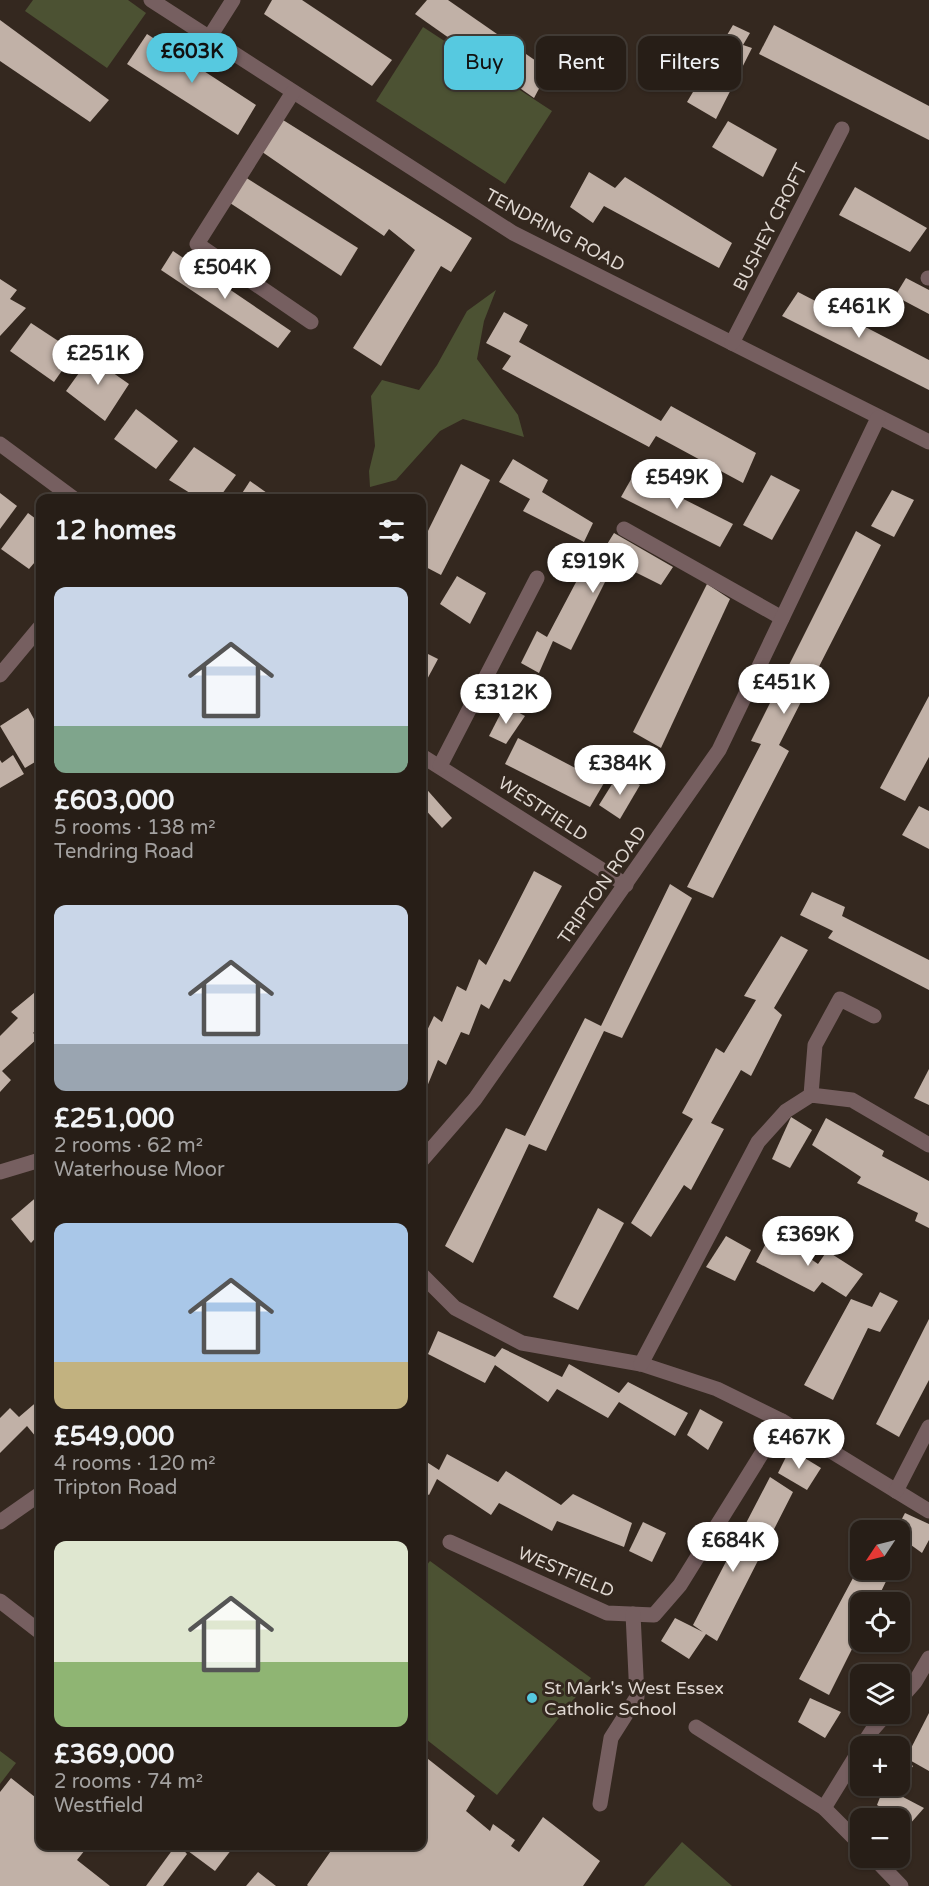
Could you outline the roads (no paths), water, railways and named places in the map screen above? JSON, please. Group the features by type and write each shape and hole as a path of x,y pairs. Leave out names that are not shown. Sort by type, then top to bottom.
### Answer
{"street":[{"name":"TENDRING ROAD","path":"151,0 513,233 929,442"},
{"path":"209,38 234,0"},
{"path":"293,92 197,244 311,322"},
{"name":"BUSHEY CROFT","path":"732,343 842,129"},
{"name":"TRIPTON ROAD","path":"426,1155 475,1099 719,750 878,418"},
{"path":"0,444 68,494"},
{"path":"624,529 782,618"},
{"path":"440,766 537,578"},
{"path":"0,675 36,632"},
{"name":"WESTFIELD","path":"426,758 626,885"},
{"path":"811,1095 815,1045 840,999 874,1016"},
{"path":"641,1364 758,1142 786,1111 811,1095 852,1100 929,1145"},
{"path":"0,1172 36,1161"},
{"path":"426,1279 455,1308 522,1343 641,1364 717,1389 782,1420 929,1511"},
{"name":"WESTFIELD","path":"450,1542 607,1613 654,1615 680,1585 782,1420"},
{"path":"896,1491 929,1427"},
{"path":"0,1522 36,1497"},
{"path":"0,1601 36,1629"},
{"path":"600,1804 611,1738 637,1697 633,1614"},
{"path":"910,1688 929,1658"},
{"path":"696,1727 824,1808 850,1834"},
{"path":"824,1808 850,1766"},
{"path":"884,1868 902,1886"}],"place":[{"name":"St Mark's West Essex Catholic School","path":"532,1698"}]}
